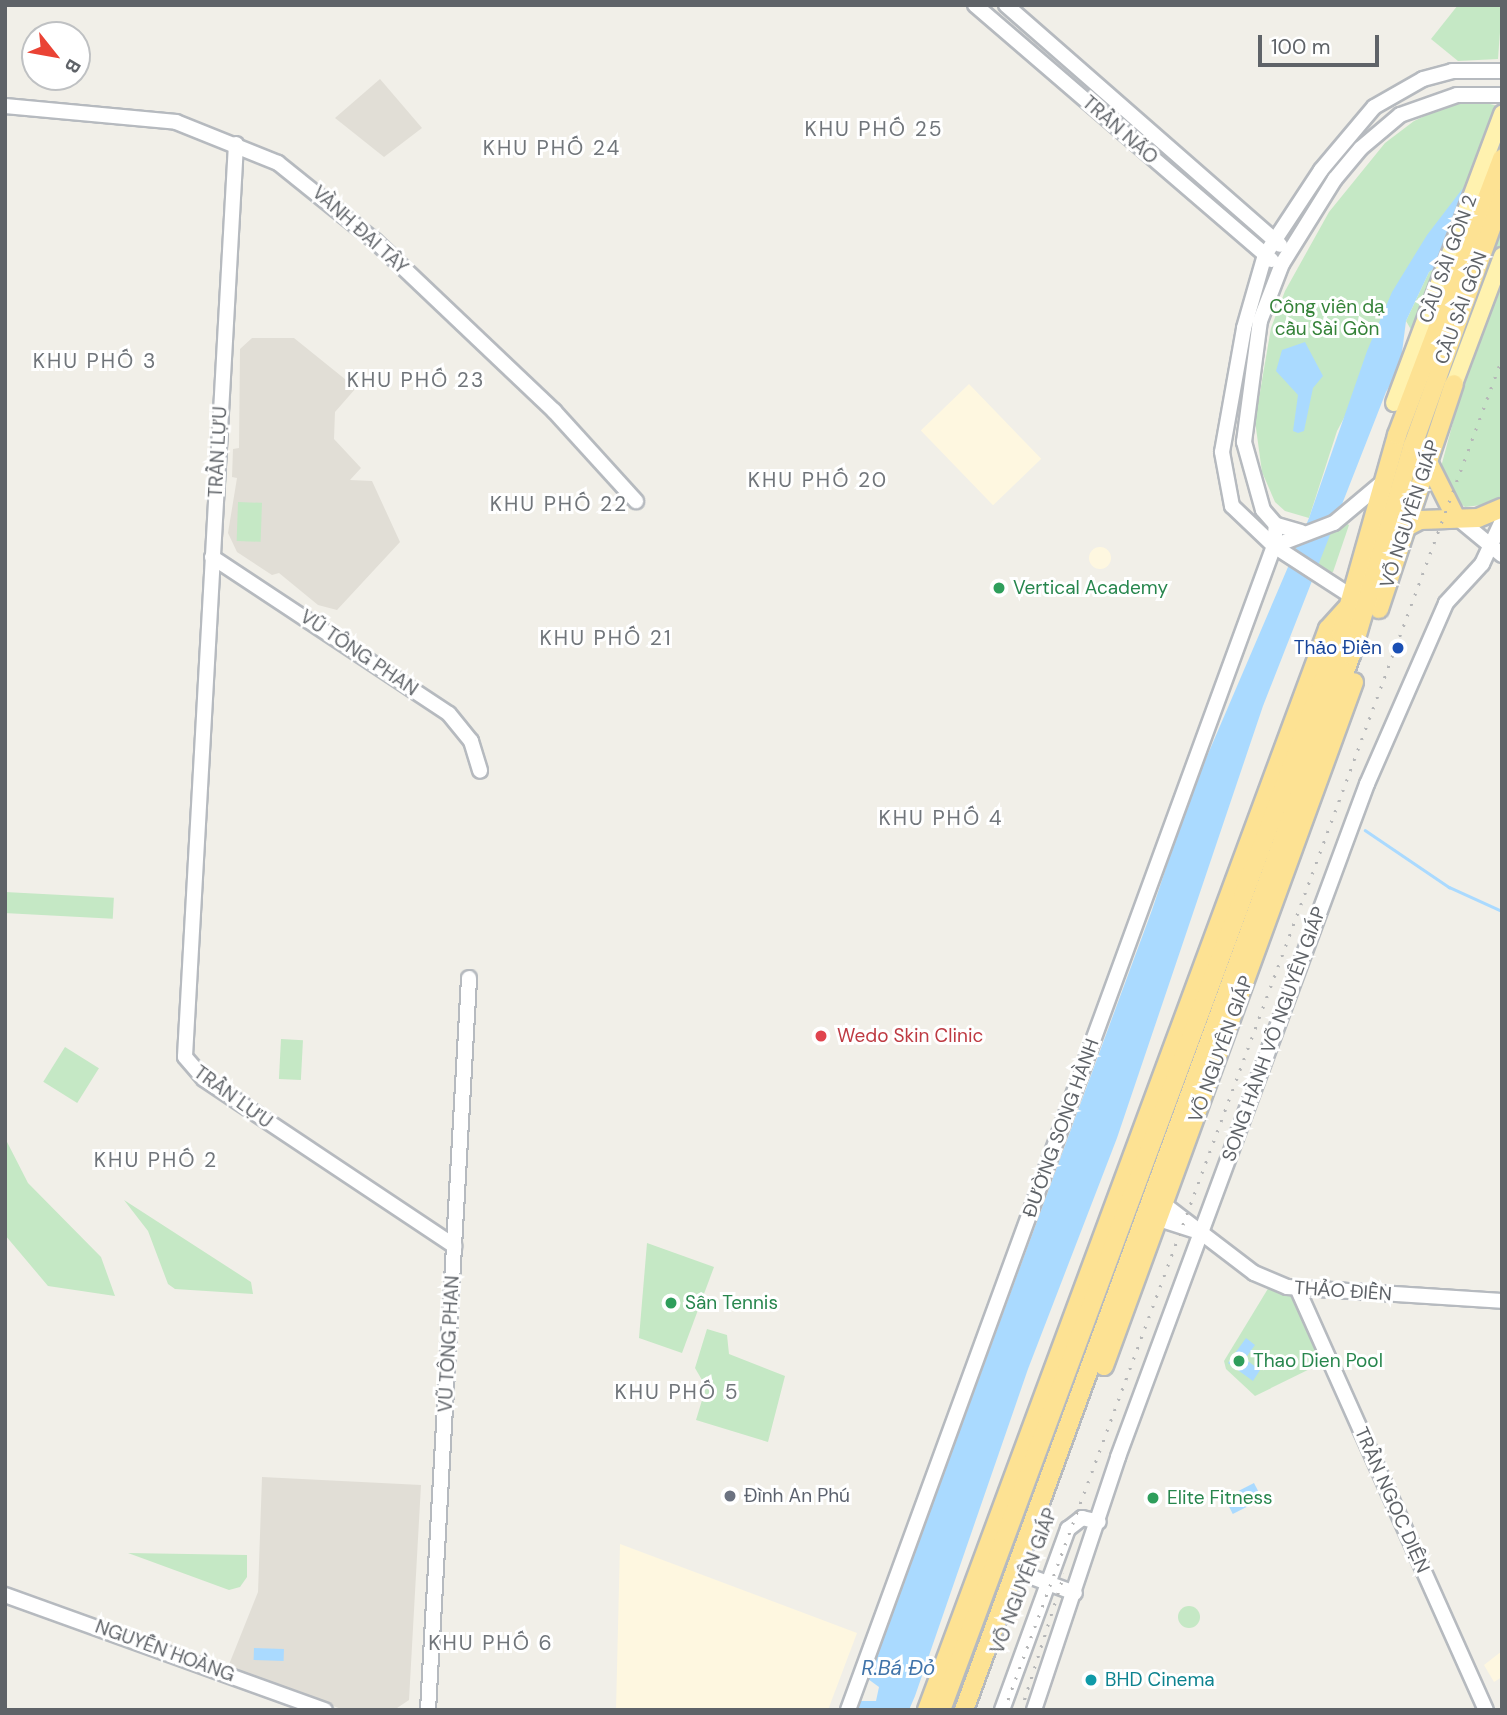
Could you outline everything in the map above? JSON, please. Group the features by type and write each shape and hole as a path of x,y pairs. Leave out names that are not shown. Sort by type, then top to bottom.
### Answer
{"highway":[{"name":"CẦU SÀI GÒN 2","path":"1400,405 1502,158"},
{"name":"CẦU SÀI GÒN","path":"1445,381 1502,198"},
{"name":"CẦU SÀI GÒN","path":"1445,381 1502,228"},
{"name":"VÕ NGUYÊN GIÁP","path":"976,1710 1162,1212 1346,704 1404,529 1445,381"},
{"name":"VÕ NGUYÊN GIÁP","path":"964,1710 1351,655 1386,536 1445,381"},
{"name":"VÕ NGUYÊN GIÁP","path":"941,1710 1151,1150 1349,602 1397,435 1400,405"},
{"name":"VÕ NGUYÊN GIÁP","path":"1386,536 1399,522 1424,454"},
{"path":"1424,454 1455,516"},
{"path":"1386,536 1420,520 1455,516 1478,518 1502,508"},
{"name":"VÕ NGUYÊN GIÁP","path":"927,1710 1328,629 1349,602"}],"main road":[{"name":"TRẦN NÃO","path":"975,5 1281,267"},
{"name":"TRẦN NÃO","path":"1006,5 1289,252"},
{"path":"1349,602 1318,575 1274,546 1232,506 1222,452 1233,374 1265,256 1339,147 1390,94 1452,71 1502,71"},
{"path":"1301,532 1276,525 1254,490 1244,442 1260,321 1281,267 1335,179 1361,148 1400,115 1457,95 1502,95"},
{"name":"VÀNH ĐAI TÂY","path":"5,106 159,119 236,144 278,163 347,216 554,411 636,502"},
{"name":"CẦU SÀI GÒN 2","path":"1400,405 1502,114"},
{"name":"TRẦN LỰU","path":"236,144 183,1039 188,1063 204,1079 454,1246"},
{"name":"CẦU SÀI GÒN","path":"1445,381 1502,256"},
{"path":"1274,546 1301,532 1322,528 1341,517 1383,482"},
{"path":"1455,516 1498,550"},
{"name":"SONG HÀNH VÕ NGUYÊN GIÁP","path":"1034,1710 1201,1233 1409,680 1446,603 1498,550 1502,521"},
{"name":"ĐƯỜNG SONG HÀNH","path":"848,1710 1274,546 1276,525"},
{"name":"VŨ TÔNG PHAN","path":"212,557 449,714 471,741 480,771"},
{"name":"VŨ TÔNG PHAN","path":"428,1710 469,978"},
{"name":"THẢO ĐIỀN","path":"1162,1212 1201,1233 1254,1273 1298,1290 1502,1301"},
{"name":"TRẦN NGỌC DIỆN","path":"1298,1290 1486,1710"},
{"path":"1002,1710 1070,1525 1082,1518 1099,1522"},
{"path":"1026,1575 1074,1593"},
{"name":"NGUYỄN HOÀNG","path":"5,1595 325,1710"}],"shaded area":[{"path":"380,79 422,128 384,157 335,118"},
{"path":"252,338 294,338 356,388 335,412 334,439 361,468 350,480 372,481 400,542 337,610 318,605 279,573 272,575 237,552 228,533 237,478 232,477 233,449 239,448 240,349"},
{"path":"969,384 1041,459 993,505 921,431"},
{"path":"1100,547 1108,550 1111,558 1108,566 1100,569 1092,566 1089,558 1092,550"},
{"path":"262,1477 421,1485 409,1700 394,1710 344,1710 228,1667 258,1592"},
{"path":"620,1544 857,1633 828,1710 616,1710"},
{"path":"1502,1651 1502,1677 1494,1682 1484,1665"}],"green space":[{"path":"1458,5 1502,5 1498,59 1458,61 1431,39"},
{"name":"Công viên dạ cầu Sài Gòn","path":"1478,101 1502,107 1502,166 1473,176 1337,431 1309,518 1285,511 1275,502 1262,472 1255,421 1271,328 1285,291 1329,212 1385,143 1414,121 1446,106"},
{"name":"Công viên dạ cầu Sài Gòn","path":"1502,224 1502,495 1490,504 1465,507 1452,497 1441,467 1471,355 1413,333 1406,321 1429,272"},
{"path":"238,502 262,503 261,542 237,541"},
{"path":"1344,522 1349,525 1333,572 1321,572 1290,550"},
{"path":"5,892 114,898 113,919 5,913"},
{"path":"281,1039 303,1040 301,1080 279,1079"},
{"path":"65,1047 99,1068 77,1103 43,1082"},
{"path":"5,1138 28,1183 101,1257 115,1296 48,1286 5,1235"},
{"path":"124,1200 251,1282 253,1294 175,1289 168,1284 148,1231"},
{"name":"Sân Tennis","path":"647,1243 714,1267 682,1353 639,1338"},
{"path":"1269,1287 1293,1295 1322,1363 1255,1396 1226,1369 1224,1361"},
{"path":"707,1329 727,1335 729,1354 785,1376 768,1442 696,1420 706,1387 695,1368"},
{"path":"128,1553 247,1555 247,1577 240,1587 229,1590"},
{"path":"1189,1606 1197,1609 1200,1617 1197,1625 1189,1628 1181,1625 1178,1617 1181,1609"}],"water":[{"name":"R.Bá Đỏ","path":"1502,166 1502,224 1429,272 1406,321 1400,368 1386,392 1263,706 1117,1138 1028,1369 915,1696 909,1710 856,1710 859,1701 876,1701 879,1687 868,1679 1152,910 1190,796 1309,518 1367,351 1392,292 1427,235 1473,175"},
{"path":"1305,342 1323,376 1313,388 1304,431 1298,433 1293,431 1298,395 1276,371 1282,350"},
{"name":"Thao Dien Pool","path":"1246,1338 1255,1345 1245,1359 1260,1370 1253,1381 1228,1363"},
{"path":"1254,1483 1262,1499 1233,1514 1225,1498"},
{"path":"254,1648 284,1649 284,1661 254,1660"}],"waterway":[{"path":"1365,830 1449,887 1502,911"}],"railway":[{"path":"1004,1710 1502,358"},
{"path":"1021,1710 1064,1574"}],"place":[{"name":"Vertical Academy","path":"999,588"},
{"name":"Thảo Điền","path":"1398,648"},
{"name":"Wedo Skin Clinic","path":"821,1036"},
{"name":"Sân Tennis","path":"671,1303"},
{"name":"Thao Dien Pool","path":"1239,1361"},
{"name":"Đình An Phú","path":"730,1496"},
{"name":"Elite Fitness","path":"1153,1498"},
{"name":"BHD Cinema","path":"1091,1680"}],"district":[{"name":"KHU PHỐ 25","path":"874,129"},
{"name":"KHU PHỐ 24","path":"552,148"},
{"name":"KHU PHỐ 3","path":"95,361"},
{"name":"KHU PHỐ 23","path":"416,380"},
{"name":"KHU PHỐ 20","path":"818,480"},
{"name":"KHU PHỐ 22","path":"559,504"},
{"name":"KHU PHỐ 21","path":"606,638"},
{"name":"KHU PHỐ 4","path":"941,818"},
{"name":"KHU PHỐ 2","path":"156,1160"},
{"name":"KHU PHỐ 5","path":"677,1392"},
{"name":"KHU PHỐ 6","path":"491,1643"}]}
